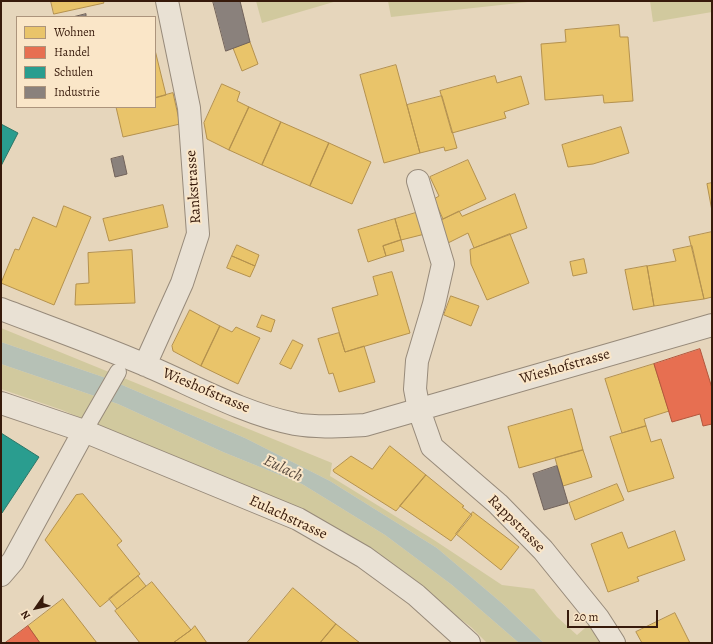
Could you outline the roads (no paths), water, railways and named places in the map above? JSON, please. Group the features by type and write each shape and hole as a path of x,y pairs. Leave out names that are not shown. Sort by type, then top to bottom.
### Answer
{"street":[{"name":"Rankstrasse","path":"145,365 182,283 198,234 189,108 167,1"},
{"path":"418,181 442,264 434,304 417,361 415,389 419,410"},
{"name":"Wieshofstrasse","path":"1,309 145,365 234,406 266,417 297,424 329,426 365,425 712,325"},
{"name":"Eulachstrasse","path":"1,403 84,431 298,519 364,557 411,591 469,643"},
{"name":"Rappstrasse","path":"419,410 432,447 498,504 543,550 598,618 614,643"},
{"path":"1,575 13,561 84,431"}],"lane":[{"path":"84,431 118,372"}],"water":[{"name":"Eulach","path":"1,342 106,378 245,438 330,481 437,548 504,605 544,643 519,643 452,585 385,535 302,484 223,452 118,404 1,364"}]}
